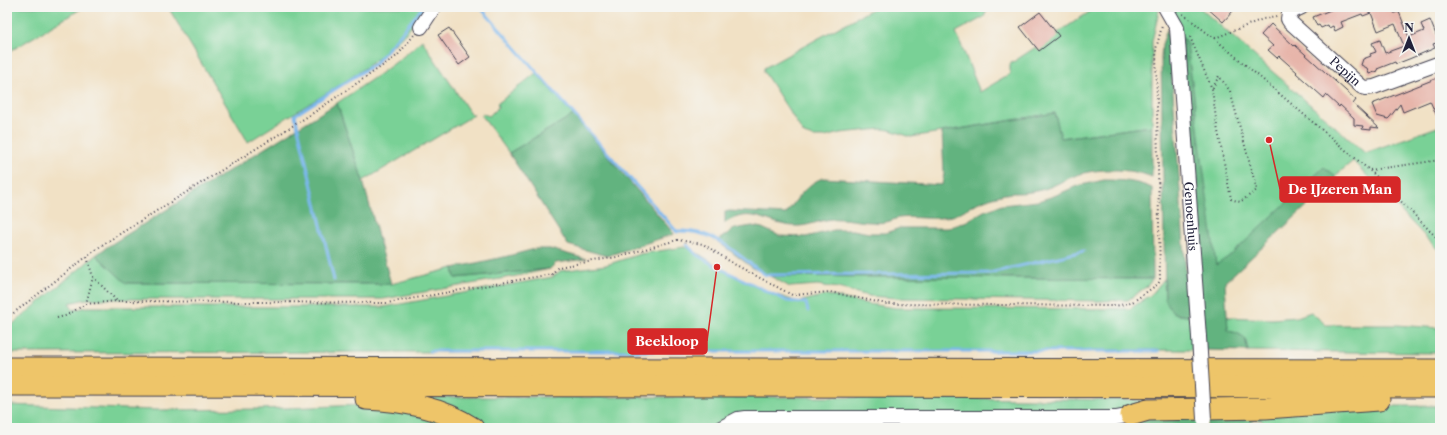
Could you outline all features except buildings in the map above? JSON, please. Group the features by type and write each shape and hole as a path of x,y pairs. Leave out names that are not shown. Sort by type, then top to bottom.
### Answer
{"highway":[{"path":"7,368 1440,370"},
{"path":"7,385 1440,387"},
{"path":"256,386 311,396 387,400 412,404 448,415 473,428"},
{"path":"1126,422 1148,410 1288,407 1440,396"}],"street":[{"path":"421,27 434,7"},
{"path":"1288,15 1292,11 1302,7"},
{"name":"Genoenhuis","path":"1171,10 1177,28 1204,424"},
{"name":"Pepijn","path":"1288,15 1288,18 1294,26 1362,87 1374,88 1440,63"},
{"path":"721,428 738,419 745,418 1116,418 1126,422"}],"path":[{"path":"1171,10 1183,18"},
{"path":"1171,10 1215,39 1369,170 1440,241"},
{"path":"57,318 65,316 86,304 117,301 387,303 552,274 558,267 617,257 677,240 702,244 734,264 792,295 830,292 887,304 1115,306 1131,303 1160,281 1156,49 1159,34 1171,10"},
{"path":"1215,39 1263,18 1288,15"},
{"path":"7,318 102,245 310,115 397,56 421,27"},
{"path":"1189,33 1212,89 1217,126 1232,199 1240,202 1257,190 1230,91 1219,76 1212,89"},
{"path":"1369,170 1440,160"},
{"path":"86,257 93,277 117,301"},
{"path":"86,304 93,277"}],"green space":[{"path":"7,7 84,7 7,53"},
{"path":"168,7 425,7 404,35 378,58 334,89 248,142"},
{"path":"876,7 988,7 984,17 956,32 980,92 1010,74 1010,64 1097,7 1157,7 1159,10 1152,41 1152,126 1060,138 1055,113 911,137 882,129 840,133 825,137 813,137 804,134 764,72 764,68"},
{"path":"1172,7 1199,7 1365,153 1440,126 1440,252 1353,161 1208,281"},
{"path":"1167,29 1171,64 1189,316 1176,314 1173,312 1165,298 1161,58 1162,44"},
{"path":"1182,36 1187,44 1216,265 1231,255 1324,167 1337,178 1225,282 1228,331 1237,333 1245,338 1248,351 1204,350"},
{"path":"422,40 470,113 474,115 363,181 337,103 392,65"},
{"path":"536,73 573,115 509,153 481,115 483,114 489,116 498,107 497,104"},
{"path":"337,103 363,181 391,284 126,283 96,255 107,247"},
{"path":"1055,113 1061,138 1152,126 1152,177 1123,170 1102,170 1091,172 1072,177 1041,190 1027,193 1008,193 993,197 952,216 941,218 898,218 879,223 833,219 794,226 776,223 760,217 744,216 735,218 725,223 725,212 729,211 786,214 807,188 817,180 823,178 942,185 944,173 942,132"},
{"path":"573,115 674,234 607,256 568,245 509,153"},
{"path":"1104,180 1128,181 1152,188 1153,279 770,276 753,268 717,241 734,229 752,226 762,228 780,236 806,237 834,230 885,233 900,228 948,228 965,222 984,211 1002,205 1038,201 1077,186"},
{"path":"684,247 691,249 734,276 771,293 798,302 827,295 868,304 896,308 1130,309 1152,294 1164,279 1165,298 1178,315 1189,316 1192,350 7,353 7,329 96,255 127,283 391,284 453,268 455,278 550,269 383,299 86,299 69,303 73,310 87,307 384,307 553,277 560,271 606,265 640,254"},
{"path":"535,249 550,249 586,259 556,263 550,269 455,278 453,268"},
{"path":"770,276 1153,279 1146,287 1128,300 1099,301 897,298 869,296 838,288 817,285 790,287"},
{"path":"1311,312 1326,325 1395,325 1440,328 1440,353 1248,351 1245,338 1237,333 1228,331 1227,317 1272,319 1297,317"},
{"path":"396,397 810,397 1147,400 1116,414 726,421 713,428 479,428"},
{"path":"388,404 447,418 436,428 7,428 7,405 156,410 260,409"},
{"path":"1360,406 1440,406 1440,428 1266,428 1257,412"},
{"path":"1257,412 1261,420 1251,421 1255,428 1208,428 1207,413"},
{"path":"1198,413 1198,428 1128,428 1139,418"},
{"path":"1119,421 1113,428 728,428 739,422"}],"waterway":[{"path":"334,280 295,115 376,63 423,7"},
{"path":"480,7 677,232"},
{"path":"676,231 691,231 703,234 725,244 766,275 990,273 1084,251"},
{"path":"687,245 697,255 717,267 787,301 806,303 808,311"},
{"path":"429,351 1159,351"}],"place":[{"name":"De IJzeren Man","path":"1269,140"},
{"name":"Beekloop","path":"717,267"}]}
